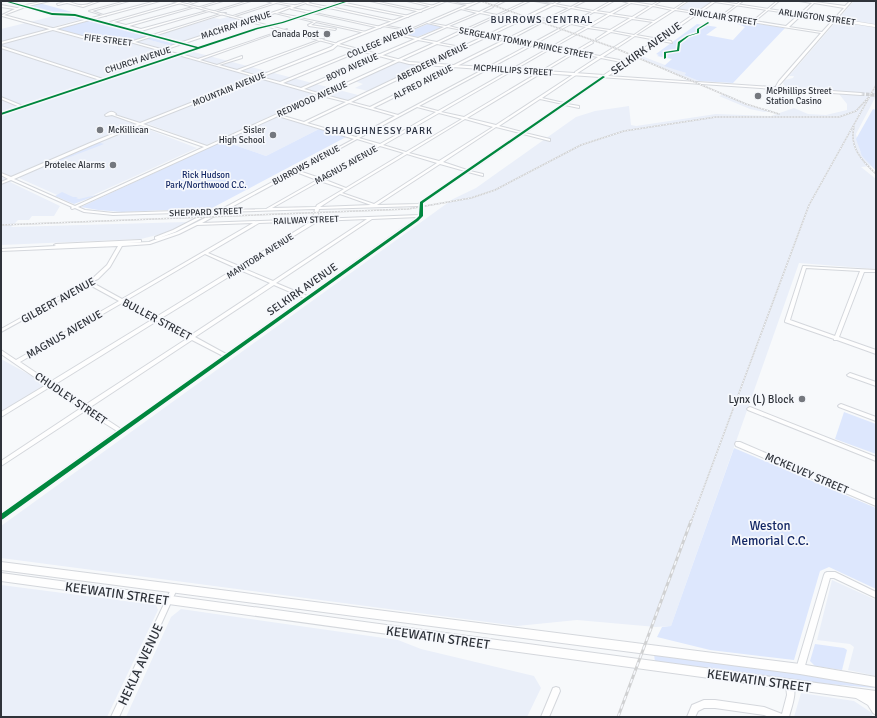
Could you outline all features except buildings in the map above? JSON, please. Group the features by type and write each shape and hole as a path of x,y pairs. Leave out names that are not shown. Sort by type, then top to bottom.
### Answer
{"main road":[{"path":"1,44 154,1"},
{"path":"103,15 159,1"},
{"name":"MCPHILLIPS STREET","path":"172,1 285,30"},
{"path":"338,44 446,1"},
{"name":"ARLINGTON STREET","path":"713,1 876,26"},
{"name":"SELKIRK AVENUE","path":"606,76 713,1"},
{"name":"MCPHILLIPS STREET","path":"187,4 215,12"},
{"name":"MCPHILLIPS STREET","path":"250,21 399,60 428,64 862,94 779,89"},
{"name":"MCPHILLIPS STREET","path":"338,44 362,50"},
{"path":"334,48 345,46"},
{"path":"612,72 613,75 620,76"},
{"name":"MCPHILLIPS STREET","path":"606,76 638,78"},
{"name":"KEEWATIN STREET","path":"1,566 174,590 800,669 876,682"},
{"name":"KEEWATIN STREET","path":"1,577 876,696"},
{"path":"856,693 871,702 876,710"}],"street":[{"path":"2,16 18,9 49,1"},
{"path":"79,7 99,1"},
{"path":"103,15 90,11 128,1"},
{"path":"187,4 198,1"},
{"path":"200,8 222,1"},
{"path":"215,12 250,1"},
{"path":"267,1 294,7"},
{"name":"MACHRAY AVENUE","path":"160,50 311,1"},
{"path":"333,1 408,16"},
{"name":"CHURCH AVENUE","path":"1,114 267,26 298,18 348,1"},
{"path":"371,1 421,11"},
{"path":"408,1 434,6"},
{"path":"446,1 469,6"},
{"name":"COLLEGE AVENUE","path":"281,83 480,1"},
{"path":"496,4 504,1"},
{"name":"REDWOOD AVENUE","path":"73,208 529,1"},
{"path":"534,1 655,22"},
{"name":"ABERDEEN AVENUE","path":"305,123 560,1"},
{"path":"547,19 584,1"},
{"name":"BURROWS AVENUE","path":"3,249 149,243 163,240 412,105 570,24 608,1"},
{"name":"BURROWS AVENUE","path":"396,115 416,106 566,23 613,1"},
{"name":"SINCLAIR STREET","path":"623,1 823,33"},
{"path":"597,39 660,1"},
{"path":"339,193 373,206 687,1"},
{"path":"720,17 742,1"},
{"path":"753,22 778,1"},
{"path":"800,1 846,8"},
{"path":"779,89 777,86 780,82 851,1"},
{"path":"65,2 83,6"},
{"path":"179,2 111,22 141,30 208,10"},
{"name":"MAGNUS AVENUE","path":"266,210 440,112 550,47 632,2"},
{"path":"787,27 814,2"},
{"path":"232,16 275,3"},
{"path":"306,3 394,21"},
{"path":"1,6 18,9"},
{"path":"126,26 194,7"},
{"name":"BOYD AVENUE","path":"301,89 492,7"},
{"path":"290,8 408,31"},
{"path":"461,9 520,20"},
{"path":"275,13 365,32"},
{"path":"131,42 223,14"},
{"name":"FIFE STREET","path":"2,16 82,37 131,42 396,115"},
{"path":"528,16 671,42"},
{"path":"316,22 310,24 338,30 346,28"},
{"name":"SERGEANT TOMMY PRINCE STREET","path":"427,23 625,62"},
{"name":"ALFRED AVENUE","path":"371,108 540,23"},
{"path":"197,60 285,30"},
{"path":"399,34 461,48"},
{"path":"238,71 322,40"},
{"path":"314,220 318,206 592,42"},
{"path":"1,44 104,80"},
{"path":"334,48 338,44"},
{"name":"MOUNTAIN AVENUE","path":"1,183 140,124 334,48"},
{"path":"217,66 241,57"},
{"name":"SELKIRK AVENUE","path":"420,205 606,76"},
{"path":"1,98 24,107"},
{"path":"540,98 578,107"},
{"path":"412,105 549,140"},
{"path":"113,115 206,147"},
{"path":"277,115 408,152 482,175"},
{"path":"293,170 347,189"},
{"name":"BURROWS AVENUE","path":"194,223 212,211 293,170"},
{"name":"SHEPPARD STREET","path":"1,174 73,208 84,211 113,214 420,205"},
{"path":"420,205 421,216"},
{"name":"SELKIRK AVENUE","path":"1,517 421,216"},
{"name":"RAILWAY STREET","path":"194,223 421,216"},
{"path":"1,464 371,218"},
{"name":"MANITOBA AVENUE","path":"1,415 300,231 314,222 314,220"},
{"name":"MAGNUS AVENUE","path":"16,362 258,222"},
{"name":"GILBERT AVENUE","path":"1,331 89,283 107,268 121,244"},
{"path":"205,253 307,298"},
{"path":"876,271 806,266 803,268 787,321 876,352"},
{"path":"836,338 863,270"},
{"name":"BULLER STREET","path":"89,283 226,356"},
{"name":"CHUDLEY STREET","path":"1,352 51,384 120,432"},
{"path":"850,375 876,384"},
{"path":"841,406 876,419"},
{"path":"750,409 876,459"},
{"name":"MCKELVEY STREET","path":"738,444 876,503"},
{"path":"800,669 827,575 831,574 876,595"},
{"name":"HEKLA AVENUE","path":"115,717 174,590"},
{"path":"785,717 791,695 790,685"},
{"path":"545,717 556,692"},
{"path":"691,717 696,708 708,703 751,708 780,717"}],"shaded area":[{"path":"690,1 711,2 696,12 678,9"},
{"path":"854,1 876,1 876,94 785,87 783,83 785,80 793,78 794,76 789,76"},
{"path":"58,15 78,20 46,29 82,39 115,40 130,43 146,39 172,46 159,50 178,55 190,51 358,95 346,101 321,94 206,145 148,124 142,127 197,148 75,203 19,178 10,182 60,206 54,216 32,216 29,220 18,220 11,227 187,222 169,232 141,239 1,245 1,29"},
{"path":"228,17 245,21 182,42 157,35 214,18 220,19"},
{"path":"639,55 686,73 684,75 699,81 687,80 636,57"},
{"path":"397,62 421,65 368,91 355,88 363,84 354,81"},
{"path":"725,94 752,106 772,111 764,112 750,109 719,96"},
{"path":"839,94 876,96 856,134 860,151 871,166 861,167 876,179 876,269 799,263 671,626 656,627 577,620 517,626 1,558 1,526 453,199 476,188 576,117 595,111 629,106 631,125 636,126 716,114 771,116 794,108 808,114 826,115 847,110 847,104"},
{"name":"Sisler High School","path":"278,116 321,128 266,156 223,141"},
{"path":"1,359 48,385 1,414"},
{"path":"832,580 876,600 876,676 848,670 854,647 850,644 817,640"},
{"path":"1,585 156,605 158,610 107,717 1,717"},
{"path":"181,609 398,640 421,649 534,676 541,688 527,717 126,717 171,617"},
{"path":"801,693 854,701 872,713 872,717 794,717"}],"green space":[{"path":"39,3 72,12 70,13 89,17 78,20 25,7"},
{"path":"95,19 154,34 131,41 84,36 56,29"},
{"path":"741,21 785,28 733,83 699,81 684,75 686,73 664,66 672,59 657,56 659,55 656,54 697,24 717,27 706,35 733,40 745,27 738,24"},
{"path":"428,24 442,27 417,37 403,34"},
{"path":"157,35 183,42 172,46 146,39"},
{"path":"873,109 876,110 876,171 862,156 856,139"},
{"name":"Rick Hudson Park/Northwood C.C.","path":"321,128 348,136 212,208 122,212 81,207 223,141 266,156"},
{"path":"98,142 104,144 54,162"},
{"path":"62,192 73,197 78,197 76,198 79,199 100,194 74,204 55,196"},
{"path":"844,412 876,424 876,454 835,439"},
{"name":"Weston Memorial C.C.","path":"734,448 876,508 876,589 829,567 820,571 794,660 710,650 657,637 662,627 671,626"},
{"path":"815,644 844,648 847,650 842,670 815,666 810,661"},
{"path":"654,654 793,671 872,685 874,688 785,680 655,662"}],"tunnel":[{"path":"861,94 876,95"}],"railway":[{"path":"481,1 615,48 746,104 779,114"},
{"path":"691,522 809,205 876,85"},
{"path":"1,225 408,209 471,198 495,190 581,145 624,131 716,117 839,117 856,111 868,98"},
{"path":"854,127 853,141 855,147 862,159 876,174"},
{"path":"618,717 691,521"}],"cycle path":[{"path":"5,1 52,14 75,15 199,48"},
{"path":"1,114 257,28 282,23 348,1"},
{"path":"665,58 665,53 678,50 679,43 688,36 698,33 698,29 708,23"},
{"path":"1,517 417,220 421,216 421,203 604,77"}],"place":[{"name":"Canada Post","path":"327,34"},
{"name":"McPhillips Street Station Casino","path":"758,96"},
{"name":"McKillican","path":"100,130"},
{"name":"Sisler High School","path":"273,135"},
{"name":"Protelec Alarms","path":"113,165"},
{"name":"Lynx (L) Block","path":"802,399"}],"district":[{"name":"BURROWS CENTRAL","path":"542,19"},
{"name":"SHAUGHNESSY PARK","path":"379,130"}]}
